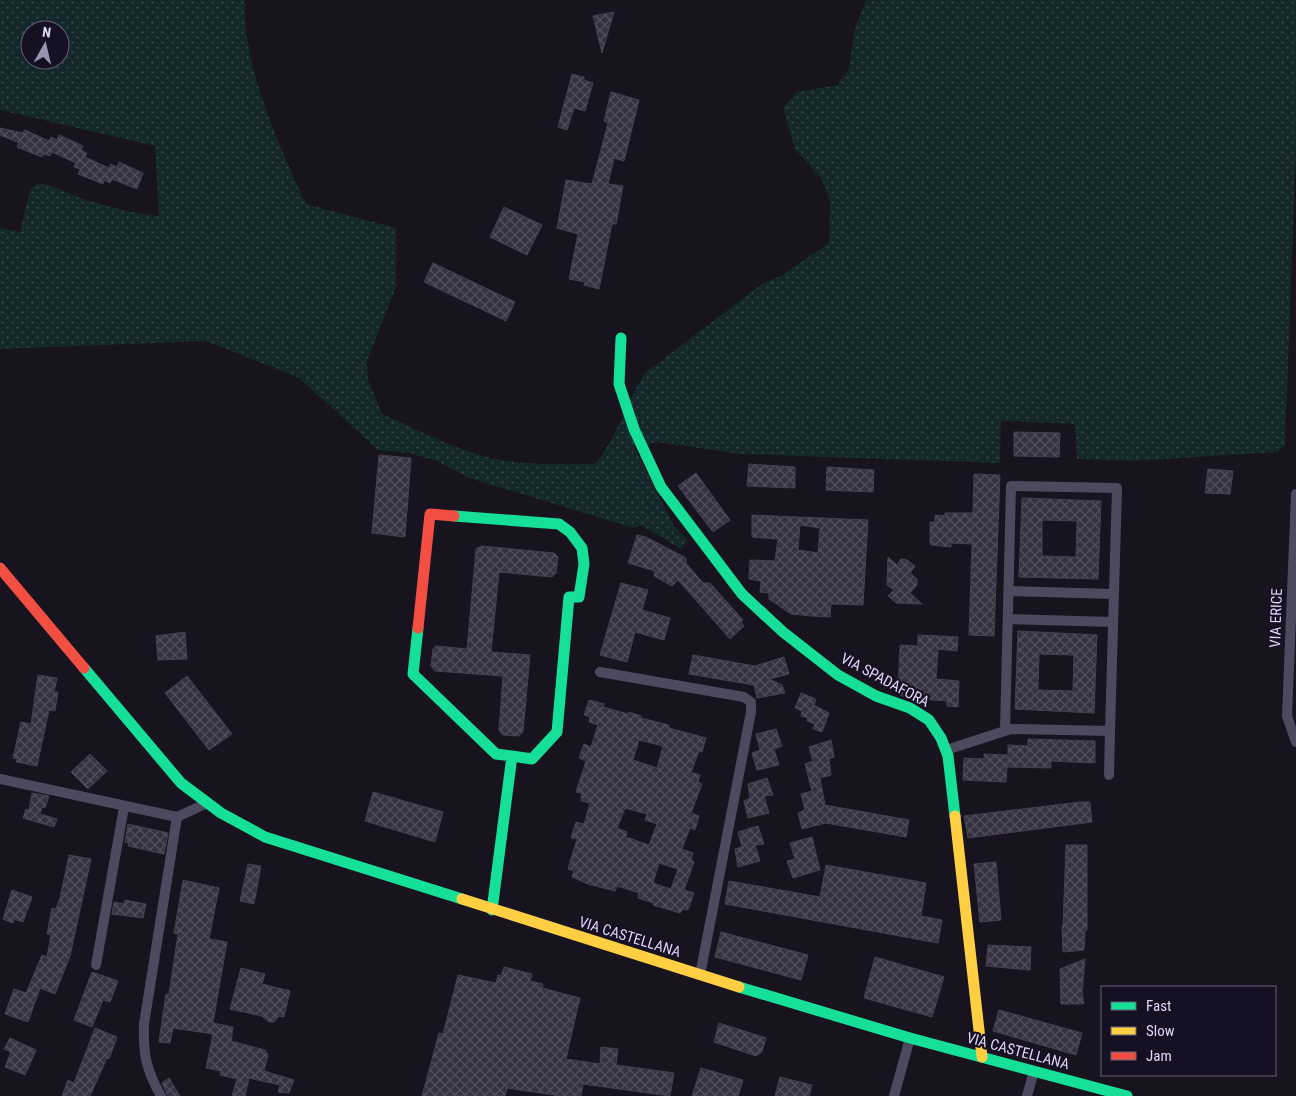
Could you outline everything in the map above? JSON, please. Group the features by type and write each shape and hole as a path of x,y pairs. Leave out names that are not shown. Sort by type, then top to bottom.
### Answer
{"street":[{"name":"VIA SPADAFORA","path":"622,338 619,384 634,429 661,487 742,594 783,632 838,675 876,696 910,708 929,720 941,738 946,750 982,1057"},
{"path":"1005,731 1011,486 1117,488 1109,775"},
{"name":"VIA ERICE","path":"1296,494 1292,716 1296,742"},
{"path":"430,514 559,524 571,532 582,545 585,555 580,597 569,597 557,732 532,759 512,756 496,754 413,674 430,514"},
{"name":"VIA CASTELLANA","path":"0,568 181,783 204,804 230,820 265,837 700,975 910,1038 1127,1096"},
{"path":"1009,591 1114,594"},
{"path":"1008,619 1113,622"},
{"path":"600,672 744,697 750,702 751,712 700,975"},
{"path":"946,750 1011,729 1110,731"},
{"path":"492,910 512,756"},
{"path":"0,779 177,817 204,804"},
{"path":"96,965 124,807"},
{"path":"161,1096 150,1076 143,1051 144,1024 177,817"},
{"path":"894,1096 910,1038"},
{"path":"1027,1096 1034,1071"}],"green space":[{"path":"0,0 245,0 249,51 256,78 274,131 306,204 396,228 396,287 367,361 368,380 382,414 453,446 482,456 533,463 595,464 610,442 646,372 762,284 781,276 829,243 830,201 822,180 795,149 783,108 797,92 837,85 849,69 855,28 866,0 1296,0 1296,147 1285,445 1278,452 1133,461 1077,459 1075,424 1001,421 1000,463 740,454 657,442 634,447 674,526 688,540 681,549 641,525 634,528 469,478 437,461 409,453 378,450 299,378 206,341 0,349 0,228 20,232 30,190 38,183 53,186 75,196 106,205 159,216 155,146 0,110"}],"building":[{"path":"614,12 602,53 593,16"},
{"path":"572,74 584,77 584,80 593,83 585,111 574,108 567,130 558,127"},
{"path":"611,92 639,100 624,161 614,158 608,184 623,186 616,224 612,224 599,289 584,285 585,282 569,279 578,234 557,228 566,180 592,184 608,123 604,121"},
{"path":"0,128 23,133 25,130 49,141 51,137 57,140 59,135 83,146 81,150 87,153 85,157 109,168 111,164 117,167 119,162 143,173 137,189 112,179 110,183 104,180 103,184 78,174 80,169 74,167 76,163 52,152 50,156 44,154 42,157 17,147 19,143 0,135"},
{"path":"504,207 542,225 527,255 490,237"},
{"path":"433,263 515,302 506,321 424,282"},
{"path":"1014,432 1060,433 1059,457 1014,456"},
{"path":"379,455 411,458 405,537 372,533"},
{"path":"749,464 795,467 795,488 747,486"},
{"path":"827,467 874,470 873,492 826,490"},
{"path":"1208,469 1233,471 1230,494 1205,493"},
{"path":"696,473 730,520 713,532 678,486"},
{"path":"974,474 1000,475 994,636 969,635 972,544 951,543 951,547 931,545 930,542 930,522 935,522 935,515 945,516 945,513 973,513"},
{"path":"1022,498 1101,501 1098,579 1019,577","holes":["1042,520 1077,521 1076,557 1042,556"]},
{"path":"752,515 868,520 863,605 831,604 830,617 791,614 769,599 769,593 760,592 761,581 749,579 750,560 775,561 778,539 752,537","holes":["800,525 820,528 818,553 798,550"]},
{"path":"637,535 646,537 686,558 686,563 703,583 710,583 743,620 741,622 744,626 730,639 678,580 672,586 654,576 655,571 628,563"},
{"path":"481,546 554,553 558,557 556,573 552,577 499,572 491,652 530,655 523,732 519,736 503,735 499,730 503,676 435,671 431,666 433,649 436,646 467,649 476,549"},
{"path":"888,557 897,565 901,559 907,560 915,566 910,573 917,579 917,585 910,593 922,604 896,603 888,596 894,590 887,585"},
{"path":"621,583 648,590 642,610 670,618 664,640 635,632 627,662 600,655"},
{"path":"1018,631 1097,635 1094,713 1015,709","holes":["1039,654 1074,655 1073,691 1038,690"]},
{"path":"185,632 187,659 158,660 156,636"},
{"path":"918,635 958,637 957,651 938,649 936,679 959,681 958,707 947,706 947,701 907,698 898,694 900,645 918,646"},
{"path":"693,655 755,666 784,657 789,674 769,679 782,685 785,693 757,698 754,685 689,674"},
{"path":"38,675 57,678 54,692 58,692 55,711 49,710 37,766 16,762 17,759 13,758 21,722 31,724"},
{"path":"187,676 232,734 209,750 165,693"},
{"path":"801,693 816,699 814,705 829,713 822,732 813,729 815,724 807,721 808,718 801,716 802,711 795,708"},
{"path":"589,700 604,704 603,707 628,714 629,712 641,716 641,718 669,725 669,728 706,738 702,752 699,751 691,772 700,775 698,782 702,784 691,813 699,816 695,830 690,828 682,849 693,853 691,860 694,862 684,890 694,893 688,910 683,909 680,913 653,905 654,903 638,898 639,893 617,886 615,891 588,884 572,877 574,871 568,869 577,839 571,838 576,822 584,824 590,803 581,801 582,793 576,792 586,761 579,758 584,744 591,747 598,725 589,722 590,717 584,715","holes":["639,740 663,746 657,768 633,760","625,808 647,814 645,820 657,824 649,845 626,837 627,832 617,828","659,863 678,869 671,889 653,883"]},
{"path":"776,729 782,746 774,749 779,765 757,770 752,753 760,750 756,734"},
{"path":"1028,739 1095,741 1095,763 1051,761 1051,768 1007,767 1006,782 963,780 964,758 984,759 984,754 1008,755 1008,745 1028,746"},
{"path":"831,740 834,757 829,759 831,775 820,778 825,805 909,820 906,837 826,823 802,829 798,813 805,810 801,794 812,791 805,764 813,761 809,747"},
{"path":"90,754 107,771 88,789 71,772"},
{"path":"767,778 773,795 764,796 769,813 748,818 744,801 750,798 748,784"},
{"path":"373,792 443,812 435,842 365,821"},
{"path":"32,793 49,796 45,808 42,807 40,814 57,819 54,827 23,818 26,809 29,810"},
{"path":"1090,802 1092,822 968,838 964,816"},
{"path":"128,824 168,833 164,854 128,846 129,843 125,842"},
{"path":"758,826 764,844 755,845 760,861 738,867 735,849 742,847 738,832"},
{"path":"812,837 820,870 793,878 787,861 795,859 790,843"},
{"path":"1066,845 1087,845 1087,930 1085,930 1084,950 1063,952 1062,927"},
{"path":"69,855 91,859 70,956 55,994 40,988 28,1022 5,1014 14,989 26,993 42,955 47,957 51,935 47,934 52,908 56,909 60,898"},
{"path":"996,862 1001,920 980,922 974,864"},
{"path":"248,864 261,866 254,904 240,901"},
{"path":"826,865 926,883 921,916 942,920 938,943 725,904 729,881 820,897"},
{"path":"183,880 219,888 209,939 227,942 213,1023 233,1027 231,1041 265,1050 268,1055 264,1071 294,1080 289,1093 278,1092 280,1085 249,1078 245,1096 232,1096 237,1079 220,1075 221,1071 206,1068 213,1034 173,1028 170,1043 159,1042 166,994 169,994 178,934 174,933"},
{"path":"12,890 32,897 23,922 14,919 13,923 3,919"},
{"path":"125,900 146,904 143,918 112,914 114,902 124,904"},
{"path":"721,932 808,955 801,980 715,957"},
{"path":"988,945 1031,947 1030,970 986,966"},
{"path":"875,957 944,977 932,1017 864,998"},
{"path":"1085,959 1082,992 1084,1004 1061,1004 1060,969"},
{"path":"504,967 532,974 530,981 543,984 542,988 580,998 566,1059 600,1064 601,1047 618,1049 616,1065 674,1073 670,1096 583,1084 581,1096 560,1096 507,1088 505,1096 422,1096 439,1033 443,1034 458,975 496,983 498,975 501,976"},
{"path":"241,968 265,974 262,984 290,991 284,1017 279,1016 274,1022 269,1022 262,1016 230,1009"},
{"path":"92,972 118,981 110,1002 103,1000 92,1027 74,1020"},
{"path":"999,1010 1082,1033 1076,1055 993,1031"},
{"path":"719,1023 766,1038 762,1052 756,1056 714,1042"},
{"path":"95,1028 117,1037 109,1059 107,1058 90,1096 62,1096 68,1080 74,1083"},
{"path":"10,1038 36,1050 25,1075 5,1067 11,1052 4,1049"},
{"path":"701,1068 743,1080 738,1096 692,1096"},
{"path":"780,1077 812,1085 809,1096 775,1096"},
{"path":"169,1078 180,1096 168,1096 162,1083"}],"traffic: fast":[{"path":"621,338 619,384 634,429 661,487 742,594 783,632 838,675 876,696 910,708 929,720 941,738 948,756 955,816"},
{"path":"454,516 559,524 570,532 582,548 584,564 579,597 569,597 557,732 532,759 512,756"},
{"path":"418,628 413,674 496,754 512,756 492,910"},
{"path":"84,668 181,783 221,813 265,837 462,899"},
{"path":"739,987 910,1038 1127,1096"}],"traffic: slow":[{"path":"955,816 982,1057"},
{"path":"462,899 739,987"}],"traffic: jam":[{"path":"418,628 430,514 454,516"},
{"path":"0,568 84,668"}]}
